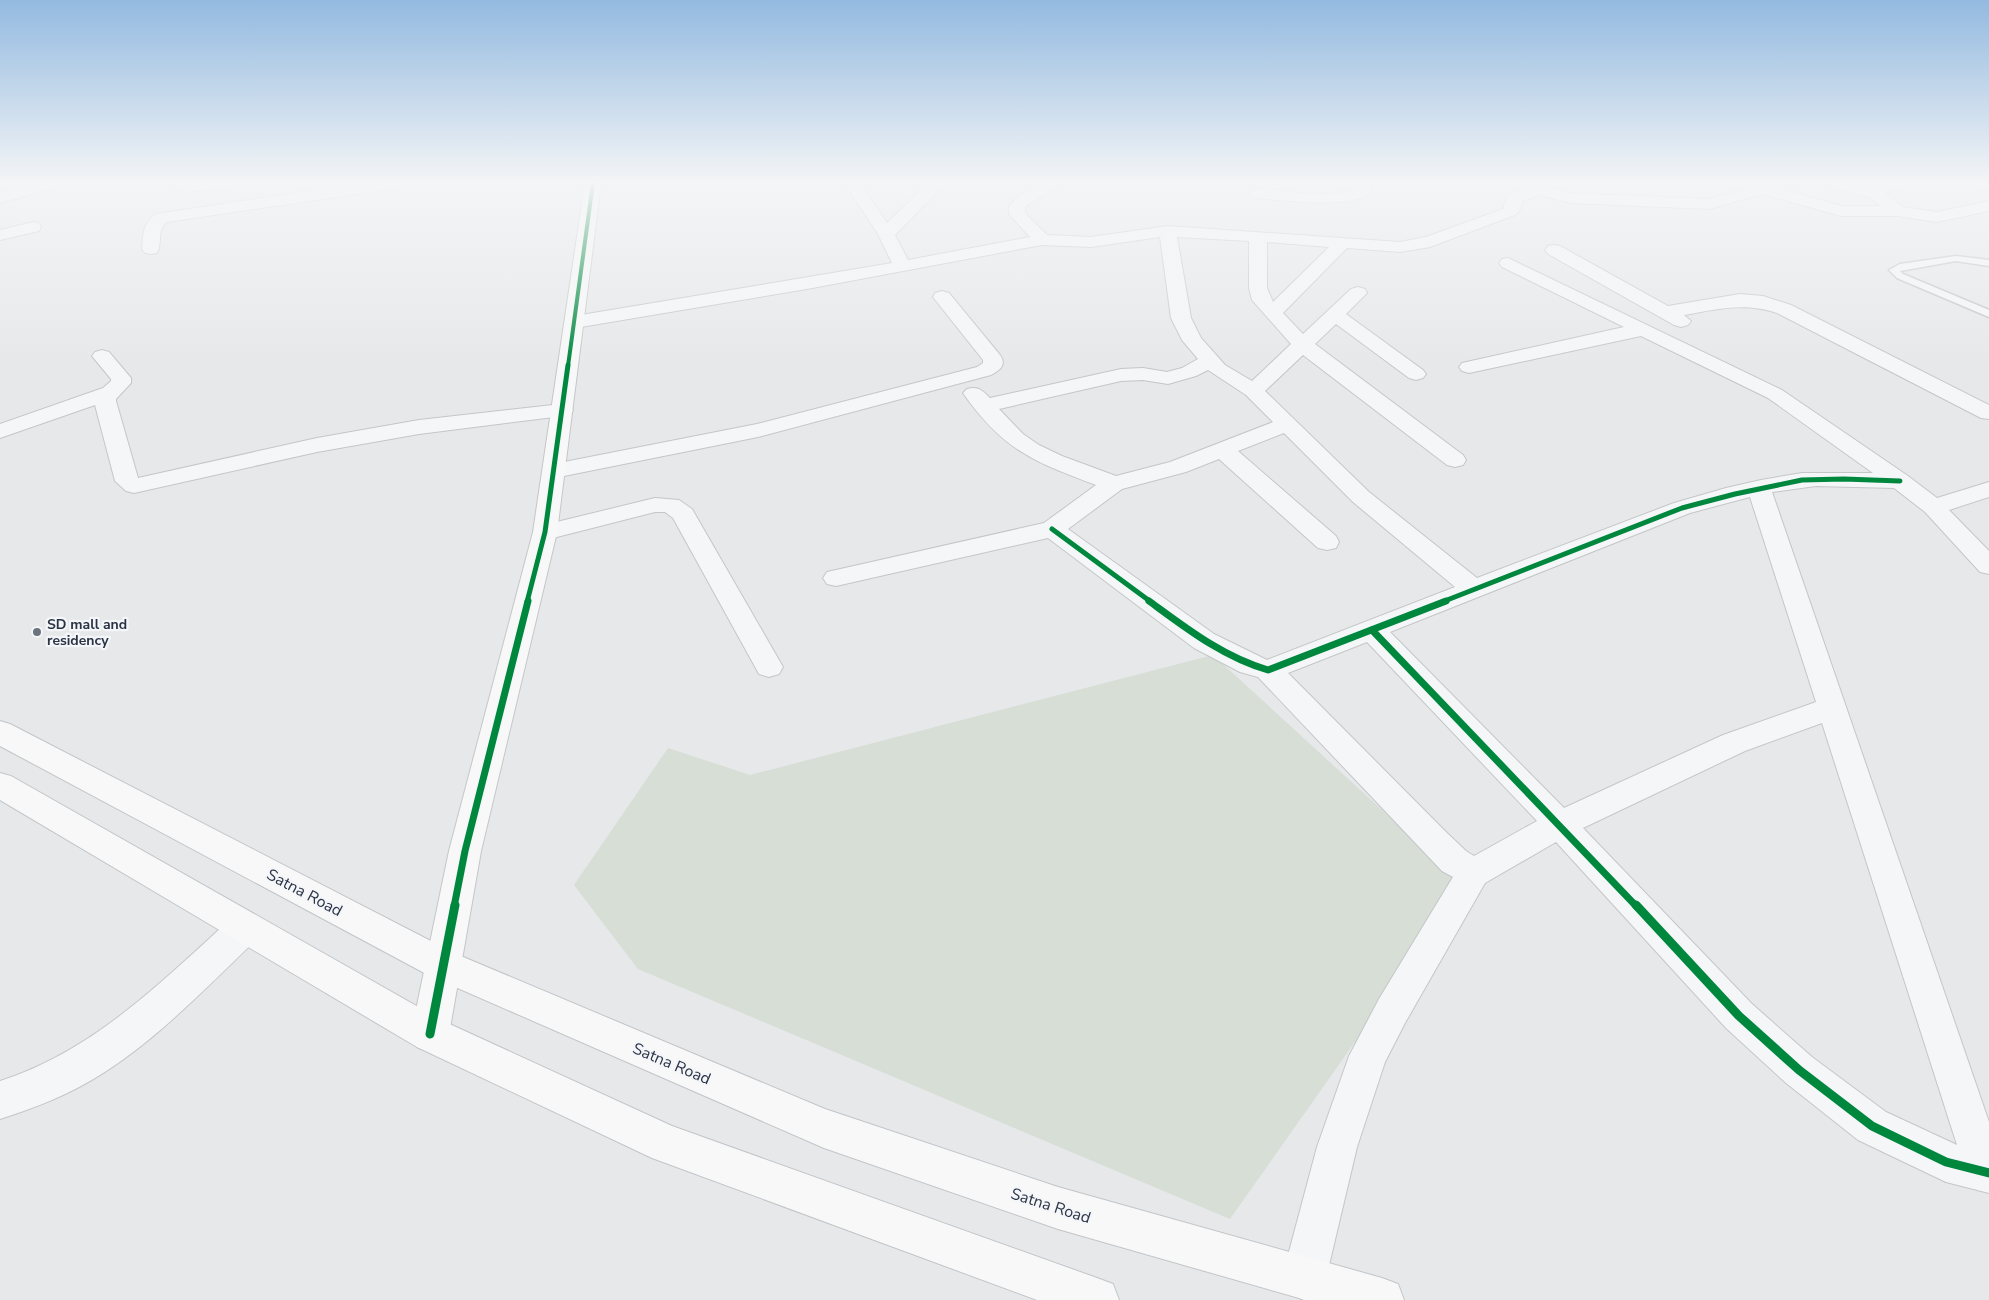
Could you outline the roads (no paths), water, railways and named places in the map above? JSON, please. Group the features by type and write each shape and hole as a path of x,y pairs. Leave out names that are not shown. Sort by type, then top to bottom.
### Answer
{"main road":[{"path":"430,1034 465,852 545,532 585,244"},
{"name":"Satna Road","path":"0,732 444,965 824,1128 1058,1208 1382,1300"},
{"path":"0,785 430,1034 666,1144 1097,1300"}],"street":[{"path":"152,244 152,249"},
{"path":"891,244 902,266"},
{"path":"575,322 807,284 1022,244"},
{"path":"1170,244 1181,318 1192,340 1218,369 1253,391 1360,497 1476,590"},
{"path":"1258,244 1258,288 1261,300 1272,313 1303,345 1455,460"},
{"path":"1272,313 1341,244"},
{"path":"1352,244 1400,247 1420,244"},
{"path":"1469,367 1651,332 1683,324 1680,320 1554,250"},
{"path":"1508,263 1775,394 1900,480 1933,507 1989,566"},
{"path":"1253,391 1358,293"},
{"path":"554,471 758,430 984,372 992,366 993,359 942,297"},
{"path":"1665,312 1740,300 1763,302 1784,309 1989,413"},
{"path":"1335,315 1416,374"},
{"path":"102,356 121,378 121,383 105,397 105,401 127,481 134,486 317,445 419,428 562,410"},
{"path":"985,406 1121,375 1142,374 1168,378 1189,372 1210,360"},
{"path":"962,379 1010,434 1032,451 1114,484"},
{"path":"0,431 111,392"},
{"path":"836,578 1052,529 1094,496 1114,484 1178,467 1287,424"},
{"path":"1223,450 1327,542"},
{"path":"1268,670 1682,508 1788,482 1830,479 1900,480"},
{"path":"1759,488 1987,1173"},
{"path":"1933,507 1989,489"},
{"path":"545,532 655,506 668,504 676,507 683,514 769,667"},
{"path":"1052,529 1204,641 1250,665 1268,670 1454,861 1473,873"},
{"path":"1372,630 1560,824 1739,1016 1799,1070 1872,1126 1946,1162 1987,1173"},
{"path":"1304,1278 1337,1147 1368,1056 1392,1011 1473,873 1560,824 1734,743 1832,708"},
{"path":"0,1100 18,1096 59,1078 97,1056 145,1017 245,928"}],"lane":[{"path":"1989,263 1973,258 1954,258 1900,266 1894,270 1900,276 1989,314"}],"place":[{"name":"SD mall and residency","path":"37,632"}]}
